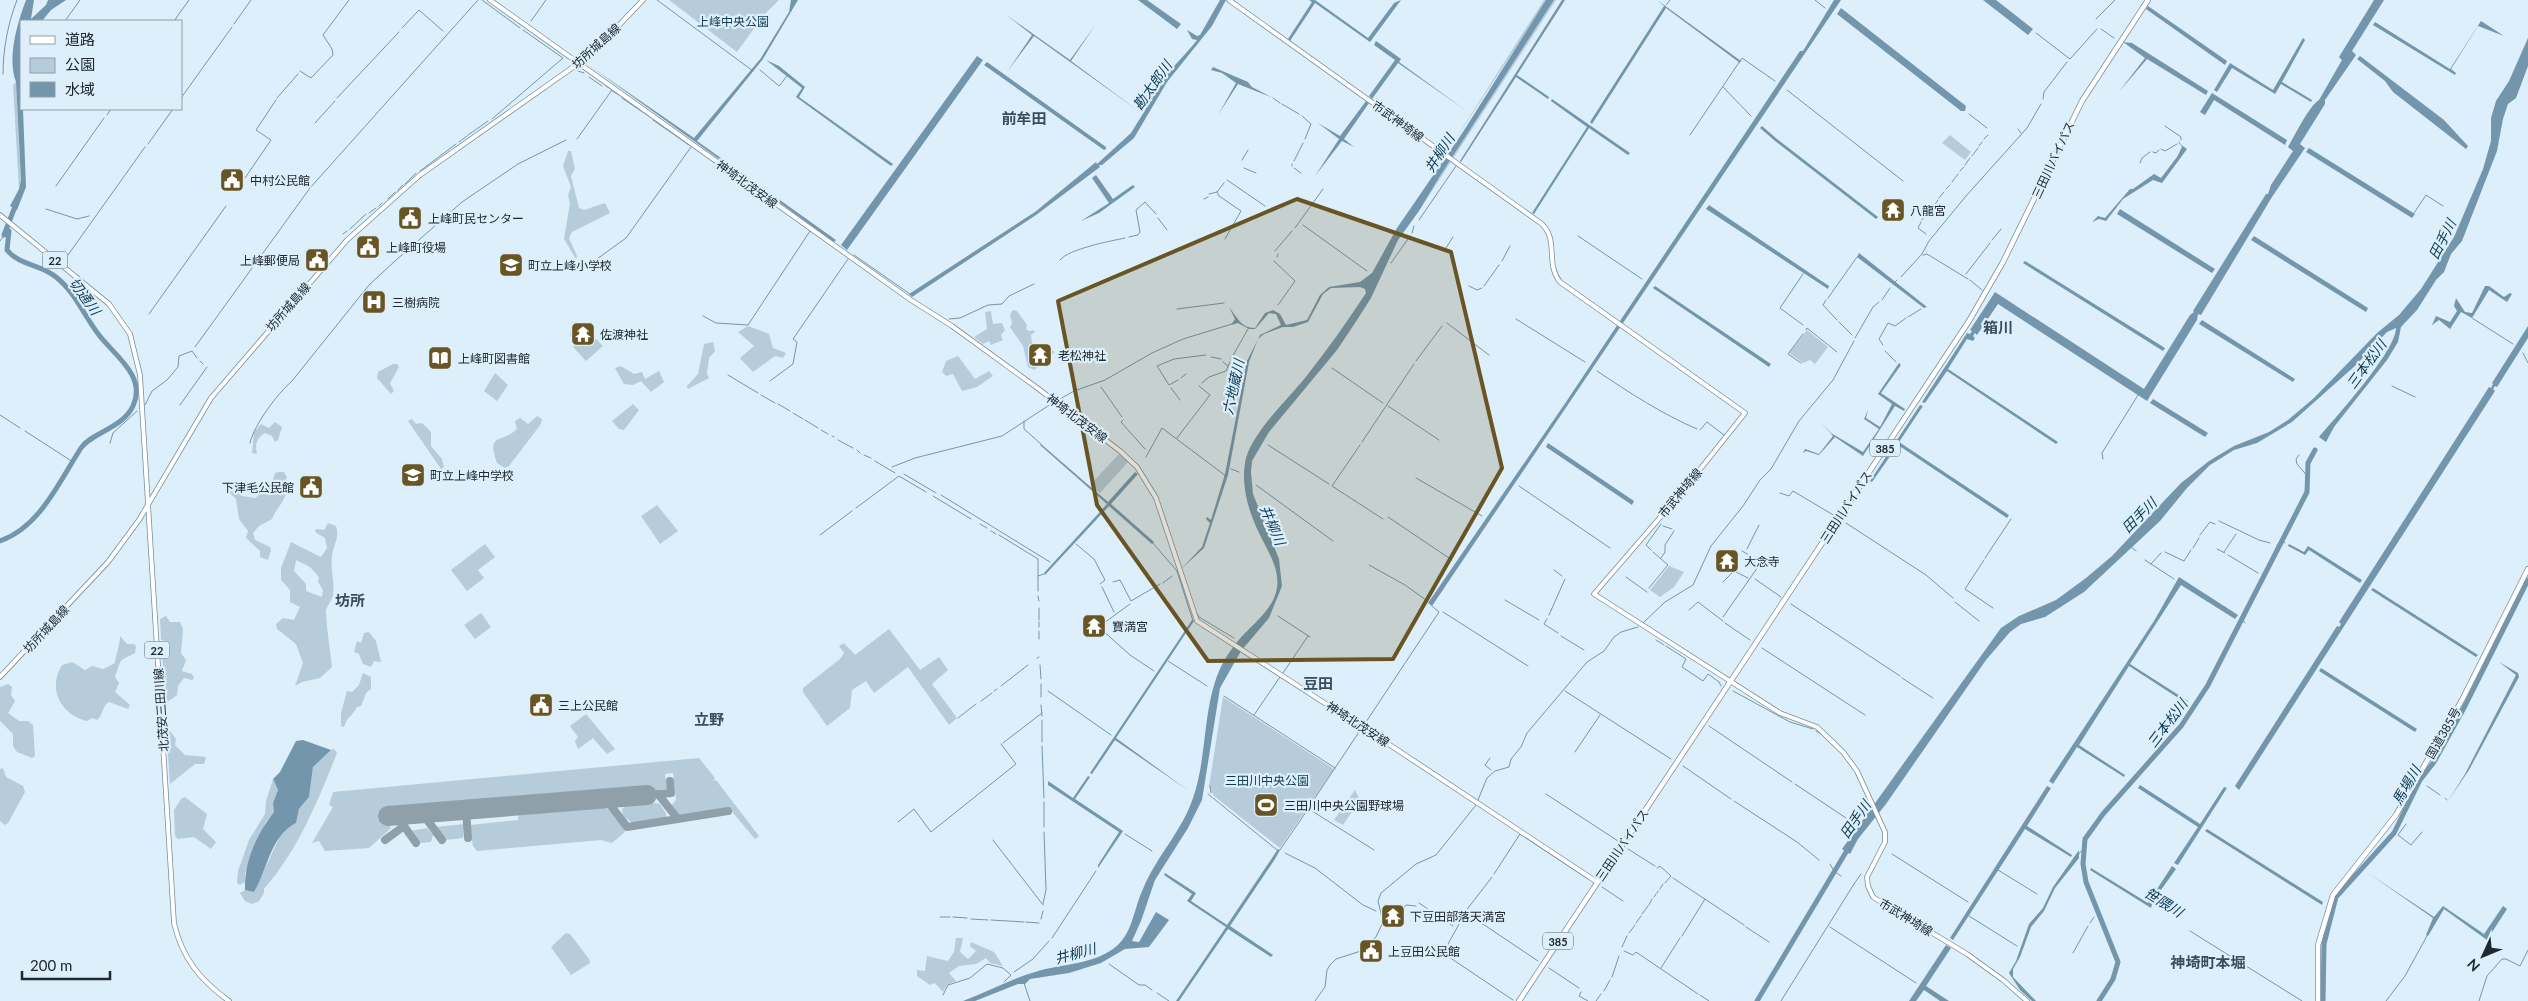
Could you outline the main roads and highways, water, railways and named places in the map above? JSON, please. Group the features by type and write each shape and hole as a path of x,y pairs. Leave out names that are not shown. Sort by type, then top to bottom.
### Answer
{"highway":[{"name":"三田川バイパス","path":"1519,1001 1969,321 2003,262 2082,101 2148,0"},
{"name":"国道385号","path":"2318,1001 2318,945 2333,896 2396,815 2462,700 2528,569"}],"main road":[{"name":"神埼北茂安線","path":"490,0 910,300 952,326 1120,451 1137,467 1156,498 1197,621 1234,643 1597,882"},
{"name":"坊所城島線","path":"0,677 108,562 147,506 207,404 226,378 347,240 420,174 579,63 600,46 644,0"},
{"name":"市武神埼線","path":"1229,0 1542,224 1552,240 1552,267 1556,277 1744,413 1682,492 1594,594 1780,713 1817,727 1828,735 1851,761 1883,823 1885,842 1867,877 1868,886 1873,897 1967,954 2003,980 2027,1001"},
{"name":"北茂安三田川線","path":"1,216 95,293 121,318 130,334 139,362 174,923 180,946 189,963 209,986 229,1001"}],"water":[{"path":"26,0 34,0 31,19 46,5 48,0 66,0 51,10 43,20 20,20 20,110 23,110 26,187 17,210 10,206 19,189 21,180 16,82 12,62 19,20"},
{"path":"791,0 798,0 763,59 697,141 836,240 834,242 590,66 694,138 761,58 789,12"},
{"path":"1138,0 1147,0 1181,24 1177,29"},
{"path":"1220,0 1226,0 1212,26 1167,82 1134,138 1102,165 1099,165 1100,167 1036,215 912,297 909,294 1035,212 1096,162 1097,164 1131,133 1168,73 1197,40 1192,39 1187,30 1197,36 1200,35"},
{"path":"1309,0 1315,0 1368,38 1394,3 1401,0 1370,42 1315,3 1290,41 1288,39 1312,2"},
{"path":"1546,0 1554,0 1419,211 1398,240 1371,298 1357,320 1337,350 1269,432 1252,461 1253,494 1279,559 1282,586 1269,618 1241,651 1220,688 1202,800 1188,828 1155,880 1132,941 1139,942 1156,912 1169,920 1149,947 1125,949 1101,963 1069,973 1030,979 1025,984 1018,984 975,1001 963,1001 1026,975 1085,961 1113,949 1125,937 1148,877 1188,810 1197,784 1203,755 1208,711 1217,677 1224,661 1234,646 1271,604 1277,588 1275,566 1248,506 1244,477 1246,458 1263,427 1321,357 1366,293 1365,289 1360,287 1331,288 1323,294 1308,322 1293,327 1283,327 1264,334 1258,339 1260,335 1281,325 1276,314 1269,313 1255,329 1249,329 1238,323 1231,325 1235,319 1229,307 1243,324 1250,328 1255,328 1265,313 1273,310 1280,314 1286,325 1307,320 1320,295 1329,287 1360,282 1372,273 1397,228 1463,132"},
{"path":"1562,0 1565,0 1517,75 1549,97 1548,99 1516,77 1461,162 1460,161"},
{"path":"1657,0 1741,61 1740,63 1666,8 1592,124 1590,122 1664,6"},
{"path":"1834,0 1841,0 1432,606 1428,603 1566,402 1800,51 1803,51"},
{"path":"1983,0 1996,0 2033,29 2028,35"},
{"path":"2374,0 2384,0 2352,51 2356,55 2325,100 2325,104 2300,144 2305,148 2272,197 2201,315 2198,314 2197,320 2147,401 1998,304 1977,335 1975,333 1973,341 1967,339 1948,369 2058,442 2056,444 1947,371 1925,403 1922,402 1967,333 1970,334 1972,331 1970,330 1995,292 2144,389 2190,315 2194,312 2266,194 2268,194 2271,185 2293,151 2288,147 2307,114 2319,100 2342,60 2339,57"},
{"path":"2148,6 2227,61 2225,65 2146,9"},
{"path":"1841,8 1966,106 1965,111 1961,111 1837,14"},
{"path":"1005,14 1070,60 1096,24 1071,61 1140,112 1034,36 1007,72 1032,35"},
{"path":"2481,21 2504,36 2478,26 2451,69 2456,73 2455,75 2373,25 2375,22 2450,69"},
{"path":"2303,38 2305,40 2282,82 2312,100 2311,102 2281,84 2275,94 2232,68 2217,92 2214,90 2230,63 2273,90"},
{"path":"2528,38 2528,66 2516,98 2508,104 2497,151 2462,241 2451,254 2444,272 2436,280 2417,310 2401,327 2398,342 2387,360 2334,427 2326,442 2319,437 2376,367 2386,352 2396,328 2387,332 2356,365 2292,422 2257,443 2234,450 2210,465 2187,488 2160,521 2084,592 2045,617 2021,624 2010,632 1986,660 1886,804 1858,839 1850,854 1842,849 2001,628 2019,616 2056,600 2086,578 2112,556 2181,483 2209,461 2234,446 2269,432 2288,420 2314,398 2377,333 2399,315 2421,289 2454,237 2483,169 2491,141 2491,118 2496,101 2509,81"},
{"path":"1376,41 1401,59 1399,62 1468,112 1398,63 1372,99 1369,96 1395,60 1374,45"},
{"path":"2123,42 2132,43 2208,91 2206,95 2147,59 2118,93 2145,58"},
{"path":"977,56 983,60 847,250 841,245"},
{"path":"2360,56 2444,120 2468,146 2466,149 2393,92 2385,81 2357,59"},
{"path":"766,60 779,66 805,87 799,97 893,164 891,166 796,97 802,88"},
{"path":"987,62 1106,147 1106,149 1104,150 984,65"},
{"path":"1213,67 1248,82 1252,87 1273,98 1238,84 1218,115 1236,83 1222,73 1211,70"},
{"path":"2212,93 2287,140 2285,145 2214,100 2205,115 2200,112"},
{"path":"1552,99 1630,153 1628,155 1589,128 1534,214 1532,213 1587,127 1551,101"},
{"path":"1366,101 1369,103 1344,139 1354,147 1342,141 1315,176 1339,139 1318,123 1340,136"},
{"path":"1762,126 1878,217 1876,219 1775,141 1760,128"},
{"path":"2180,144 2187,149 2162,183 2153,180 2123,199 2106,221 2099,219 2092,222 2098,216 2105,218 2130,189 2133,189 2154,174 2161,178 2177,157 2182,147"},
{"path":"2309,148 2415,214 2412,218 2306,152"},
{"path":"1096,175 1113,199 1133,185 1135,187 1099,213 1081,221 1109,203 1092,178"},
{"path":"1709,205 1829,286 1828,289 1706,209"},
{"path":"2120,209 2215,269 2212,273 2117,214"},
{"path":"2254,236 2368,308 2366,312 2251,240"},
{"path":"1859,253 1927,307 1924,308 1857,257"},
{"path":"2025,261 2165,348 2163,351 2023,263"},
{"path":"1655,286 1771,364 1769,367 1653,288"},
{"path":"2485,286 2489,286 2504,297 2510,293 2512,294 2507,302 2489,290 2472,318 2461,312 2450,329 2439,320 2432,325 2436,316 2450,322 2457,311 2454,306 2456,298 2465,312 2472,313"},
{"path":"2202,320 2295,379 2293,382 2199,324"},
{"path":"2528,326 2528,338 2497,387 2495,386 2493,389 2495,391 2239,790 2235,786 2337,626 2339,627 2341,624 2339,622 2489,387 2491,388 2492,383"},
{"path":"1258,339 1249,362 1228,475 1204,548 1181,569 1202,547 1210,523 1206,519 1207,517 1211,520 1225,474 1247,361"},
{"path":"1899,363 1901,365 1881,393 1905,409 1904,411 1895,406 1863,456 1835,437 1819,455 1806,451 1803,453 1805,449 1819,454 1833,436 1820,421 1831,433 1863,452 1879,429 1864,419 1868,410 1866,418 1880,427 1892,404 1878,394"},
{"path":"2153,399 2208,433 2205,437 2150,403"},
{"path":"1920,405 1923,406 1899,442 2009,515 2007,518 1898,445 1872,482 1870,481"},
{"path":"1548,443 1634,501 1632,505 1546,447"},
{"path":"1041,444 1108,502 1135,472 1138,474 1111,504 1154,542 1152,544 1109,506 1045,575 1044,573 1107,504"},
{"path":"2289,544 2304,552 2308,546 2362,580 2360,583 2309,550 2305,555 2288,546"},
{"path":"2179,577 2238,615 2235,619 2181,585 2130,664 2188,701 2186,703 2129,666 2079,745 2125,775 2124,777 2077,747 2053,784 2049,781 2154,621"},
{"path":"2373,588 2478,655 2476,657 2371,590"},
{"path":"1192,620 1194,621 1116,738 1189,791 1115,740 1092,774 1090,773"},
{"path":"2499,662 2518,673 2519,677 2469,770 2448,801 2465,774 2516,675"},
{"path":"2321,668 2417,729 2415,732 2319,671"},
{"path":"303,740 331,750 313,767 309,797 299,809 296,823 280,836 275,844 254,892 245,890 249,858 262,829 274,812 273,803 278,790 273,779 280,772 296,741"},
{"path":"1088,776 1090,777 1075,799 1123,831 1098,868 1098,865 1119,832 1048,785 1048,781 1073,798"},
{"path":"2140,785 2200,824 2224,787 2227,788 2178,865 2174,863 2198,827 2138,788"},
{"path":"2047,786 2051,788 2027,826 2072,855 2071,857 2025,829 1953,940 1950,938"},
{"path":"2207,829 2323,902 2322,905 2205,831"},
{"path":"1278,849 1280,850 1275,859 1230,926 1273,955 1271,957 1228,929 1179,1001 1176,1001 1226,927 1187,901 1192,894 1164,875 1165,873 1196,893 1191,901 1227,925"},
{"path":"2079,850 2079,858 2055,888 2044,911 2031,927 2020,957 2013,969 2013,977 2036,1001 2032,1001 2020,990 2009,973 2016,961 2029,924 2043,908 2053,887"},
{"path":"2172,866 2176,869 2153,901 2151,908 2090,870 2091,868 2148,903"},
{"path":"2368,873 2434,917 2443,906 2484,934 2503,906 2507,909 2487,940 2444,909 2428,936 2426,935 2433,918"},
{"path":"1946,945 1951,948 1926,986 1949,1001 1940,1001 1924,990 1916,1001 1909,1001"}],"waterway":[{"path":"3,74 7,36 17,0"},
{"path":"66,20 80,0"},
{"path":"175,20 189,0"},
{"path":"234,24 251,0"},
{"path":"300,71 311,78 333,55 332,49 323,35 349,0"},
{"path":"195,347 310,188 478,0"},
{"path":"482,0 520,28"},
{"path":"531,21 546,0"},
{"path":"657,0 753,71"},
{"path":"1666,5 1670,0"},
{"path":"1815,0 1825,8"},
{"path":"2096,19 2115,0"},
{"path":"402,28 419,10 443,31"},
{"path":"182,97 232,27"},
{"path":"2036,33 2070,59 2097,29"},
{"path":"2101,29 2114,38"},
{"path":"492,119 563,58 523,30"},
{"path":"337,98 399,32"},
{"path":"1690,135 1742,58 1775,81"},
{"path":"2043,99 2044,92 2067,62"},
{"path":"760,70 779,86 787,76"},
{"path":"578,71 584,73"},
{"path":"277,98 298,74"},
{"path":"589,77 602,86"},
{"path":"1723,87 1751,116"},
{"path":"611,90 619,95"},
{"path":"577,139 612,90"},
{"path":"1787,90 1903,181"},
{"path":"622,98 650,117"},
{"path":"1273,98 1280,103"},
{"path":"245,178 271,140 256,130 276,100"},
{"path":"315,123 335,101"},
{"path":"1282,104 1299,114"},
{"path":"1901,277 1922,254 1929,241 1966,196 2027,128 2041,104"},
{"path":"107,115 110,110"},
{"path":"148,144 172,110"},
{"path":"1969,114 1987,128"},
{"path":"1302,116 1311,124 1305,139"},
{"path":"56,186 104,118"},
{"path":"653,120 689,145"},
{"path":"468,135 488,121"},
{"path":"2165,126 2181,137 2181,140"},
{"path":"2018,129 2021,133"},
{"path":"1984,139 1988,135"},
{"path":"459,142 467,136"},
{"path":"250,443 261,419 273,402 369,285 462,202 518,164 566,140"},
{"path":"1979,146 1982,142"},
{"path":"1294,161 1303,143"},
{"path":"420,171 456,144"},
{"path":"2161,149 2165,151 2177,144"},
{"path":"63,262 145,147"},
{"path":"597,259 626,238 691,147"},
{"path":"1972,156 1978,148"},
{"path":"1242,160 1248,150"},
{"path":"2153,152 2156,153 2159,150"},
{"path":"2140,163 2142,158 2150,152"},
{"path":"1965,165 1970,158"},
{"path":"1419,220 1456,166"},
{"path":"1960,171 1964,167"},
{"path":"1244,168 1256,173"},
{"path":"1294,168 1301,173"},
{"path":"405,184 416,173"},
{"path":"1952,182 1958,174"},
{"path":"1227,180 1265,206"},
{"path":"1209,194 1217,192 1224,183"},
{"path":"398,190 403,185"},
{"path":"1946,189 1950,185"},
{"path":"1295,228 1323,189"},
{"path":"388,199 395,192"},
{"path":"1217,192 1219,196 1241,211 1225,239"},
{"path":"1939,198 1944,192"},
{"path":"2414,213 2426,195 2443,206"},
{"path":"1204,199 1208,197"},
{"path":"1933,207 1938,200"},
{"path":"1129,237 1138,235 1140,232 1136,210 1145,202 1156,214"},
{"path":"379,206 382,203"},
{"name":"切通川","path":"0,541 14,534 37,514 56,489 81,448 92,438 122,420 133,406 136,395 136,385 127,367 99,335 63,283 50,273 18,259 7,250 9,231 4,235 16,204"},
{"path":"149,314 226,206"},
{"path":"369,213 376,208"},
{"path":"1927,214 1932,208"},
{"path":"46,209 77,219 89,216"},
{"path":"350,229 366,214"},
{"path":"1922,220 1926,215"},
{"path":"1158,218 1167,230"},
{"path":"1921,222 1918,228 1926,234"},
{"path":"1303,225 1367,271"},
{"path":"1412,233 1414,226"},
{"path":"1992,240 2001,229"},
{"path":"343,234 347,231"},
{"path":"703,316 716,323 748,325 810,231"},
{"path":"1275,251 1292,231"},
{"name":"切通川","path":"0,241 4,235"},
{"path":"1391,263 1410,236"},
{"path":"1578,236 1642,279"},
{"path":"1444,251 1453,237"},
{"path":"1060,260 1080,249 1125,238"},
{"path":"1966,274 1990,243"},
{"path":"1502,261 1510,246"},
{"path":"1923,255 1927,254 1968,279"},
{"path":"854,255 910,294"},
{"path":"1828,298 1857,257"},
{"path":"770,381 793,364 797,342 793,339 848,259"},
{"path":"1274,261 1295,281 1278,305"},
{"path":"1484,286 1499,265"},
{"path":"1803,274 1780,308 1803,325"},
{"path":"1893,284 1897,280"},
{"path":"1970,280 1982,290"},
{"path":"949,319 960,318 988,305 1002,304 1009,296 1034,284"},
{"path":"1469,286 1477,290 1482,288"},
{"path":"1882,300 1890,288"},
{"path":"1826,300 1823,305 1837,320"},
{"path":"1855,338 1873,307 1879,302"},
{"path":"1177,309 1224,303"},
{"path":"1908,317 1921,309"},
{"path":"1883,345 1879,339 1888,323 1895,326 1906,318"},
{"path":"2472,318 2513,344"},
{"path":"1516,319 1585,362"},
{"path":"1839,322 1852,335"},
{"path":"1447,323 1489,355"},
{"path":"1060,399 1074,391 1105,380 1152,353 1183,339 1232,324"},
{"path":"1416,361 1442,326"},
{"path":"1806,330 1807,328 1837,352"},
{"name":"六地蔵川","path":"1231,359 1248,329"},
{"path":"1801,363 1788,354 1803,334"},
{"path":"1643,623 1665,602 1693,585 1711,546 1743,506 1760,480 1771,469 1799,421 1833,380 1854,341"},
{"path":"145,405 152,391 167,380 178,367 179,356 192,351 197,358"},
{"path":"1885,351 1896,362"},
{"path":"2523,353 2528,363"},
{"path":"1178,380 1169,385 1157,366 1174,359 1206,355"},
{"path":"1211,357 1221,359"},
{"path":"200,361 203,364"},
{"name":"六地蔵川","path":"1223,362 1228,366"},
{"name":"六地蔵川","path":"1202,383 1209,377 1226,371 1230,362"},
{"path":"1362,442 1414,364"},
{"path":"180,405 207,367"},
{"path":"1332,368 1383,403"},
{"path":"1597,371 1659,410 1697,429"},
{"path":"1181,378 1186,374"},
{"path":"728,375 758,393"},
{"path":"1177,438 1210,395 1199,386"},
{"path":"2392,386 2415,397"},
{"path":"1101,387 1122,417"},
{"path":"1171,388 1180,400"},
{"path":"761,395 775,403"},
{"path":"2103,459 2102,453 2138,395"},
{"path":"778,404 790,411"},
{"path":"892,467 915,458 1002,436 1051,404"},
{"path":"1388,406 1439,440"},
{"path":"110,443 113,433 137,411"},
{"path":"793,413 803,419"},
{"path":"0,415 20,428"},
{"path":"805,420 818,428"},
{"path":"1123,420 1121,422 1145,449"},
{"path":"1024,421 1024,429 1041,444"},
{"path":"1700,430 1707,422 1724,435"},
{"path":"1146,457 1162,428 1226,476"},
{"path":"821,430 828,434"},
{"path":"25,431 73,462"},
{"path":"838,440 853,448"},
{"path":"1268,445 1329,484"},
{"path":"1360,445 1332,486 1383,519"},
{"path":"857,450 860,453"},
{"name":"三本松川","path":"2099,1001 2113,979 2118,962 2086,882 2083,864 2085,839 2103,814 2181,726 2208,685 2307,492 2308,463 2315,450"},
{"path":"864,455 871,458"},
{"path":"2299,455 2296,459 2297,464 2309,478"},
{"path":"875,461 895,473"},
{"path":"1231,469 1239,472"},
{"path":"904,474 936,493"},
{"path":"856,508 899,476 926,492"},
{"path":"1416,478 1482,516"},
{"name":"井柳川","path":"1256,485 1333,541"},
{"path":"1519,486 1610,548"},
{"path":"1780,493 1789,496 1793,491 1835,516"},
{"path":"941,495 1050,562"},
{"path":"933,496 971,519"},
{"path":"820,535 852,511"},
{"path":"1388,517 1452,560"},
{"path":"1985,558 2011,519"},
{"path":"2219,521 2259,540 2270,543"},
{"path":"2200,535 2210,522 2215,524"},
{"path":"1846,523 1926,575 1953,598"},
{"path":"980,524 987,528"},
{"path":"1651,550 1646,545 1661,524"},
{"path":"1747,549 1759,525"},
{"path":"1663,526 1672,529"},
{"path":"991,531 996,534"},
{"path":"1661,558 1665,552 1665,545 1674,531"},
{"path":"2224,552 2236,534"},
{"path":"999,535 1038,559 1038,591"},
{"path":"2193,548 2199,538"},
{"path":"1152,542 1177,571 1193,621"},
{"path":"1076,544 1094,559 1105,580 1100,584"},
{"path":"2131,547 2136,551"},
{"path":"2217,549 2225,553"},
{"path":"2165,552 2184,561 2191,550"},
{"path":"1723,617 1760,564 1758,560 1742,551"},
{"path":"1649,588 1668,565 1653,552"},
{"path":"2151,564 2161,553"},
{"path":"2228,555 2258,573"},
{"path":"1984,560 1965,589 1993,608"},
{"path":"2145,560 2174,579"},
{"path":"1369,565 1405,585 1426,600"},
{"path":"1554,570 1562,576"},
{"path":"1723,582 1734,571 1748,578"},
{"path":"1038,576 1044,574"},
{"path":"1163,583 1172,576"},
{"path":"1626,577 1647,592"},
{"path":"1549,615 1565,579"},
{"path":"1755,579 1781,597"},
{"path":"1113,582 1120,580 1131,601 1160,584"},
{"name":"馬場川","path":"2323,1001 2324,944 2336,897 2394,833 2420,780 2434,762 2465,706 2528,580"},
{"path":"1102,587 1114,612"},
{"path":"1038,596 1039,601"},
{"path":"1505,600 1539,620"},
{"path":"1689,610 1698,602 1723,621"},
{"path":"1955,602 1979,621"},
{"path":"1096,637 1104,623 1130,604"},
{"path":"1791,604 1900,676"},
{"path":"1364,725 1439,612 1432,606"},
{"path":"1039,608 1039,620"},
{"path":"1196,612 1199,617 1234,638"},
{"path":"1443,612 1528,666"},
{"path":"1278,616 1310,637"},
{"path":"1547,619 1544,624 1558,633"},
{"name":"三本松川","path":"2242,619 2245,623"},
{"path":"1039,622 1039,627"},
{"path":"1725,623 1750,640"},
{"path":"1478,800 1487,778 1495,771 1509,767 1511,759 1521,747 1527,733 1587,662 1604,651 1614,637 1621,632 1638,627"},
{"path":"1101,629 1130,655 1154,671"},
{"path":"1039,631 1039,639"},
{"path":"1283,673 1308,636"},
{"path":"1561,636 1584,650"},
{"path":"1656,640 1664,645"},
{"path":"1666,646 1686,659 1682,667 1703,681 1708,674 1719,682 1721,686"},
{"path":"1762,648 1865,715"},
{"path":"1168,661 1207,686"},
{"path":"1001,686 1028,665"},
{"path":"1040,665 1041,679"},
{"path":"1254,715 1280,677"},
{"path":"1902,678 1933,698"},
{"path":"1041,684 1041,697"},
{"path":"1048,691 1111,735"},
{"path":"1565,691 1671,759"},
{"path":"1733,691 1790,722 1813,729"},
{"path":"981,701 992,693"},
{"path":"1224,696 1335,768"},
{"path":"958,718 976,704"},
{"path":"1041,705 1042,716"},
{"path":"1003,743 1042,713"},
{"path":"1575,752 1600,715"},
{"path":"1042,720 1042,742"},
{"path":"1709,726 1792,782"},
{"path":"1311,804 1361,729"},
{"path":"1816,731 1821,734"},
{"path":"1822,735 1825,738"},
{"path":"898,822 914,809 931,832 1016,764 1001,744"},
{"path":"1042,746 1044,798"},
{"path":"1490,758 1485,765 1491,770"},
{"path":"1683,766 1731,799"},
{"path":"1795,784 1846,818"},
{"path":"1210,786 1211,793"},
{"path":"2427,786 2440,795"},
{"path":"1208,794 1277,850"},
{"path":"1546,794 1618,841"},
{"path":"1734,801 1797,842 1819,860"},
{"path":"1044,802 1044,827"},
{"path":"1315,1001 1325,987 1327,970 1330,965 1336,959 1361,951 1376,937 1383,922 1378,901 1381,893 1416,864 1436,855 1476,805"},
{"path":"1280,850 1308,809"},
{"path":"1312,811 1374,850"},
{"path":"2406,824 2398,835 2411,845 2422,832"},
{"path":"1043,904 1046,890 1044,832"},
{"path":"1125,834 1152,851"},
{"path":"1494,874 1520,834 1588,879"},
{"path":"993,840 1043,905"},
{"name":"田手川","path":"1757,1001 1849,847"},
{"path":"1628,849 1655,866"},
{"name":"三本松川","path":"2079,854 2083,849"},
{"path":"1285,853 1315,868 1363,905 1376,911"},
{"path":"1892,854 1968,902"},
{"name":"田手川","path":"1830,864 1834,871 1841,876"},
{"path":"1657,868 1660,866 1671,876 1665,883"},
{"path":"1998,870 2037,894"},
{"path":"1052,938 1096,871"},
{"path":"1854,884 1861,874"},
{"path":"1492,877 1465,912 1538,961"},
{"path":"1673,878 1744,925"},
{"path":"1660,889 1663,884"},
{"path":"1781,1001 1854,884"},
{"path":"1602,887 1623,901"},
{"path":"1649,905 1652,899"},
{"path":"1682,936 1705,899"},
{"path":"1419,903 1453,926"},
{"path":"1384,920 1395,921 1406,905 1416,906"},
{"path":"1642,914 1648,906"},
{"path":"1041,919 1043,911"},
{"path":"1636,923 1641,916"},
{"path":"1969,916 2017,946"},
{"path":"940,917 950,917"},
{"path":"953,917 967,918"},
{"path":"1463,917 1443,953 1513,1000"},
{"path":"2090,923 2094,917"},
{"path":"971,919 988,920"},
{"path":"991,920 1024,922"},
{"path":"1026,922 1039,923"},
{"path":"1629,933 1635,925"},
{"path":"2073,953 2088,926"},
{"path":"1746,927 1769,942"},
{"path":"1830,927 1916,983"},
{"path":"2190,931 2302,1001"},
{"path":"2386,1001 2405,976 2428,934"},
{"path":"1622,947 1627,936"},
{"path":"1661,968 1680,938"},
{"path":"1014,972 1033,959 1049,941"},
{"path":"2479,1001 2487,976 2502,959 2520,966 2528,950"},
{"path":"1624,951 1633,955 1636,952 1698,994"},
{"path":"1612,977 1619,956"},
{"path":"943,995 948,985 970,978 987,964 1003,968 1011,975 1004,982"},
{"path":"1109,964 1139,985 1145,985 1152,990"},
{"path":"1549,968 1579,988"},
{"path":"1604,991 1610,980"},
{"path":"1024,983 1030,1001"},
{"path":"1581,992 1579,996 1588,1001"},
{"path":"1157,993 1169,1001"},
{"path":"1596,1001 1601,994"},
{"path":"1700,995 1709,1001"}],"place":[{"name":"中村公民館","path":"232,180"},
{"name":"八龍宮","path":"1893,210"},
{"name":"上峰町民センター","path":"410,218"},
{"name":"上峰町役場","path":"368,247"},
{"name":"上峰郵便局","path":"317,260"},
{"name":"町立上峰小学校","path":"511,265"},
{"name":"三樹病院","path":"374,302"},
{"name":"佐渡神社","path":"583,334"},
{"name":"老松神社","path":"1040,355"},
{"name":"上峰町図書館","path":"440,358"},
{"name":"町立上峰中学校","path":"413,475"},
{"name":"下津毛公民館","path":"311,487"},
{"name":"大念寺","path":"1727,561"},
{"name":"寶満宮","path":"1094,626"},
{"name":"三上公民館","path":"541,705"},
{"name":"三田川中央公園野球場","path":"1266,805"},
{"name":"下豆田部落天満宮","path":"1393,916"},
{"name":"上豆田公民館","path":"1371,951"}],"district":[{"name":"前牟田","path":"1024,118"},
{"name":"箱川","path":"1998,327"},
{"name":"坊所","path":"350,600"},
{"name":"豆田","path":"1318,683"},
{"name":"立野","path":"709,719"},
{"name":"神埼町本堀","path":"2208,962"}],"park label":[{"name":"上峰中央公園","path":"733,21"},
{"name":"三田川中央公園","path":"1267,780"}],"water label":[{"name":"勘太郎川","path":"1152,85"},
{"name":"笹隈川","path":"2164,902"}]}
